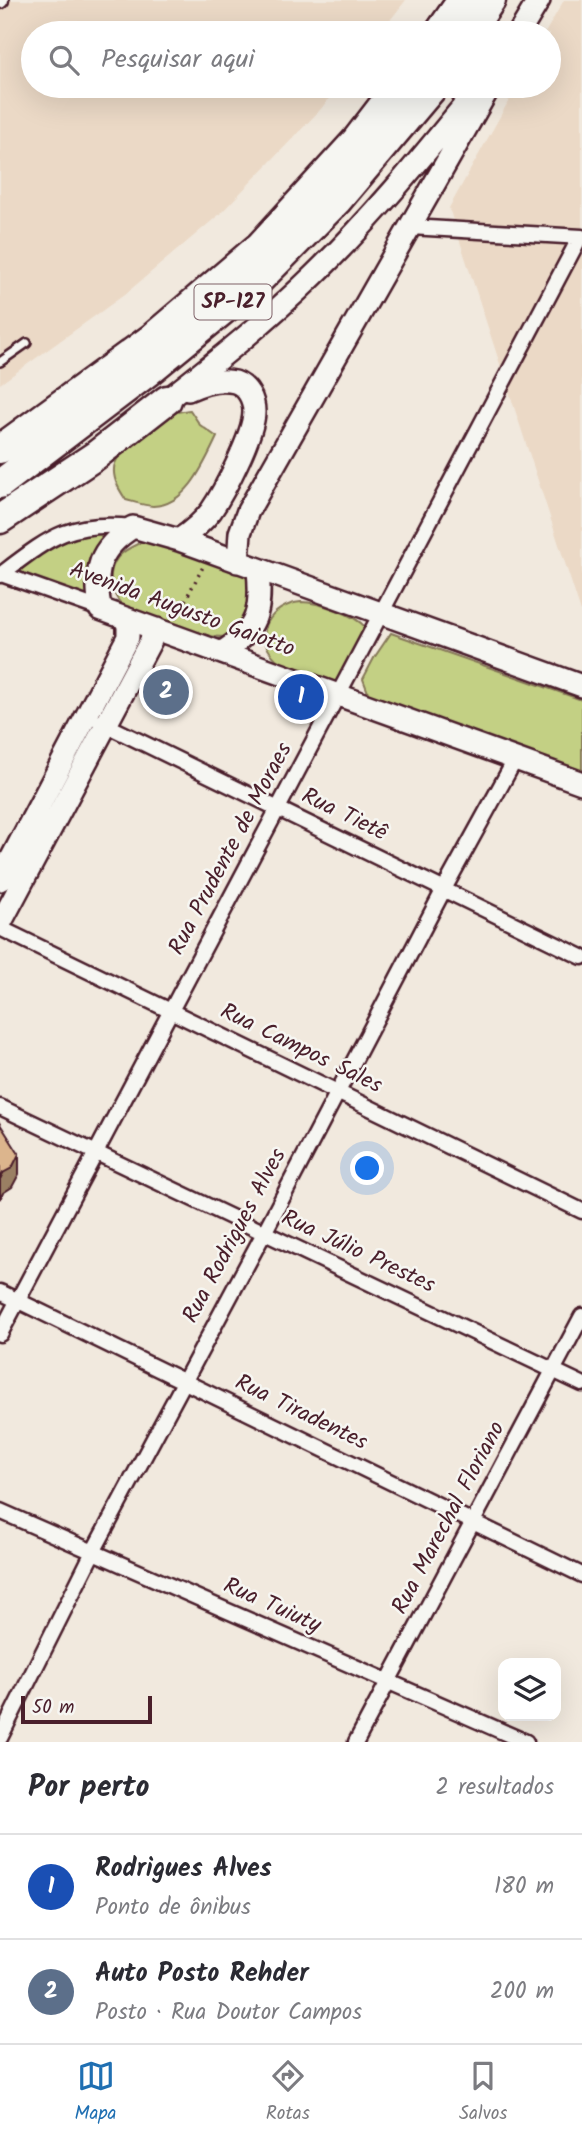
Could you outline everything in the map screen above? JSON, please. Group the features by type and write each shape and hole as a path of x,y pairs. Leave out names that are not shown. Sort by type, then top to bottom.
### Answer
{"highway":[{"path":"447,21 462,0"},
{"path":"477,21 491,0"},
{"name":"SP-127","path":"0,449 152,338 260,246 355,142 389,98"},
{"name":"SP-127","path":"0,484 149,371 255,284 337,201 424,98"},
{"path":"0,519 95,456 167,400"}],"street":[{"path":"526,21 539,0"},
{"path":"167,400 249,334 315,274 371,216 470,98"},
{"path":"222,652 240,641 256,619 260,600 240,533 248,511 483,98"},
{"path":"410,227 581,237"},
{"name":"Rua Prudente de Moraes","path":"0,1334 94,1152 581,237"},
{"path":"167,400 198,385 222,379 239,383 250,392 254,411 242,452 212,509 198,527 179,540"},
{"path":"0,574 44,542 80,526 106,524 133,527 179,540 582,686"},
{"path":"100,609 96,579 100,561 118,536 133,527"},
{"name":"Avenida Augusto Gaiotto","path":"0,574 582,783"},
{"path":"0,880 128,637 125,618"},
{"path":"0,926 106,726 162,631"},
{"name":"Rua Tietê","path":"86,716 582,957"},
{"name":"Rua Rodrigues Alves","path":"0,1738 93,1552 516,758"},
{"name":"Rua Campos Sales","path":"0,926 582,1211"},
{"name":"Rua Júlio Prestes","path":"0,1107 582,1384"},
{"name":"Rua Tiradentes","path":"0,1292 582,1575"},
{"name":"Rua Marechal Floriano","path":"356,1742 582,1316"},
{"name":"Rua Tuiuty","path":"0,1511 526,1742"}],"lane":[{"path":"0,362 27,343"}],"path":[{"path":"162,631 211,552"}],"shaded area":[{"path":"0,0 406,0 389,21 21,21 21,98 330,98 221,213 124,295 0,384"},
{"path":"564,0 582,0 582,615 449,208 510,98 561,98 561,21 552,21"}],"green space":[{"path":"190,410 200,425 217,437 193,481 176,499 165,504 150,506 126,500 117,485 114,473 121,453 138,437 167,417 176,412"},
{"path":"90,534 108,534 90,598 26,577 21,572 22,568 54,546"},
{"path":"144,541 158,542 243,571 253,589 251,616 229,637 215,637 173,627 125,608 112,588 112,567 122,553"},
{"path":"301,602 336,610 354,618 366,628 337,682 331,684 295,671 281,664 269,650 265,631 273,615 290,604"},
{"path":"391,633 582,700 582,772 369,695 363,679"}],"building":[{"path":"0,1124 19,1154 12,1168 3,1173 0,1179"}],"place":[{"name":"Auto Posto Rehder","path":"166,692"},
{"name":"Rodrigues Alves","path":"301,697"}]}
